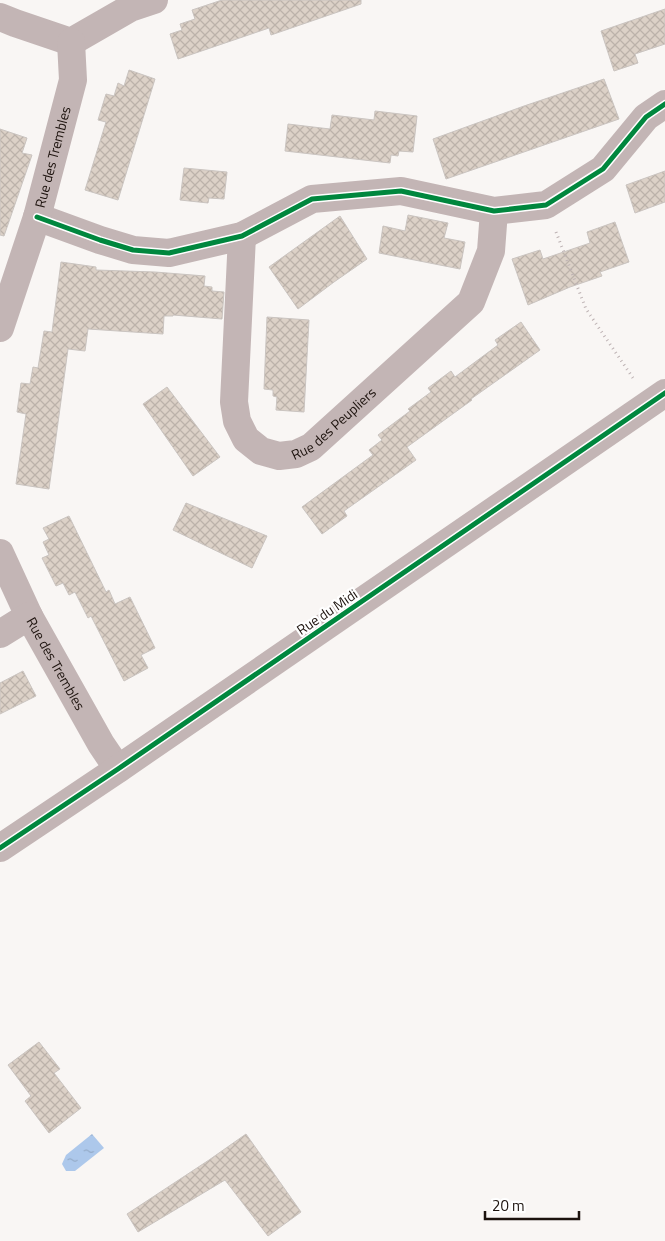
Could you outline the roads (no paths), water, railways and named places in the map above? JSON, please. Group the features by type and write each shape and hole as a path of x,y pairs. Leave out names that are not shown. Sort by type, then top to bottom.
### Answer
{"street":[{"path":"0,17 71,42 130,8 154,0"},
{"name":"Rue des Trembles","path":"0,328 37,217 73,80 71,42"},
{"path":"37,217 134,250 169,254 242,236 312,199 402,191 494,211 546,206 603,169 646,117 665,104"},
{"name":"Rue des Peupliers","path":"242,236 234,402 237,422 246,439 261,450 279,456 296,454 311,447 471,302 491,251 494,211"},
{"name":"Rue du Midi","path":"0,848 665,393"},
{"name":"Rue des Trembles","path":"0,553 29,616 101,744 118,769"},
{"path":"0,634 29,616"}],"water":[{"path":"92,1134 104,1148 75,1171 66,1171 62,1164 66,1155"}]}
